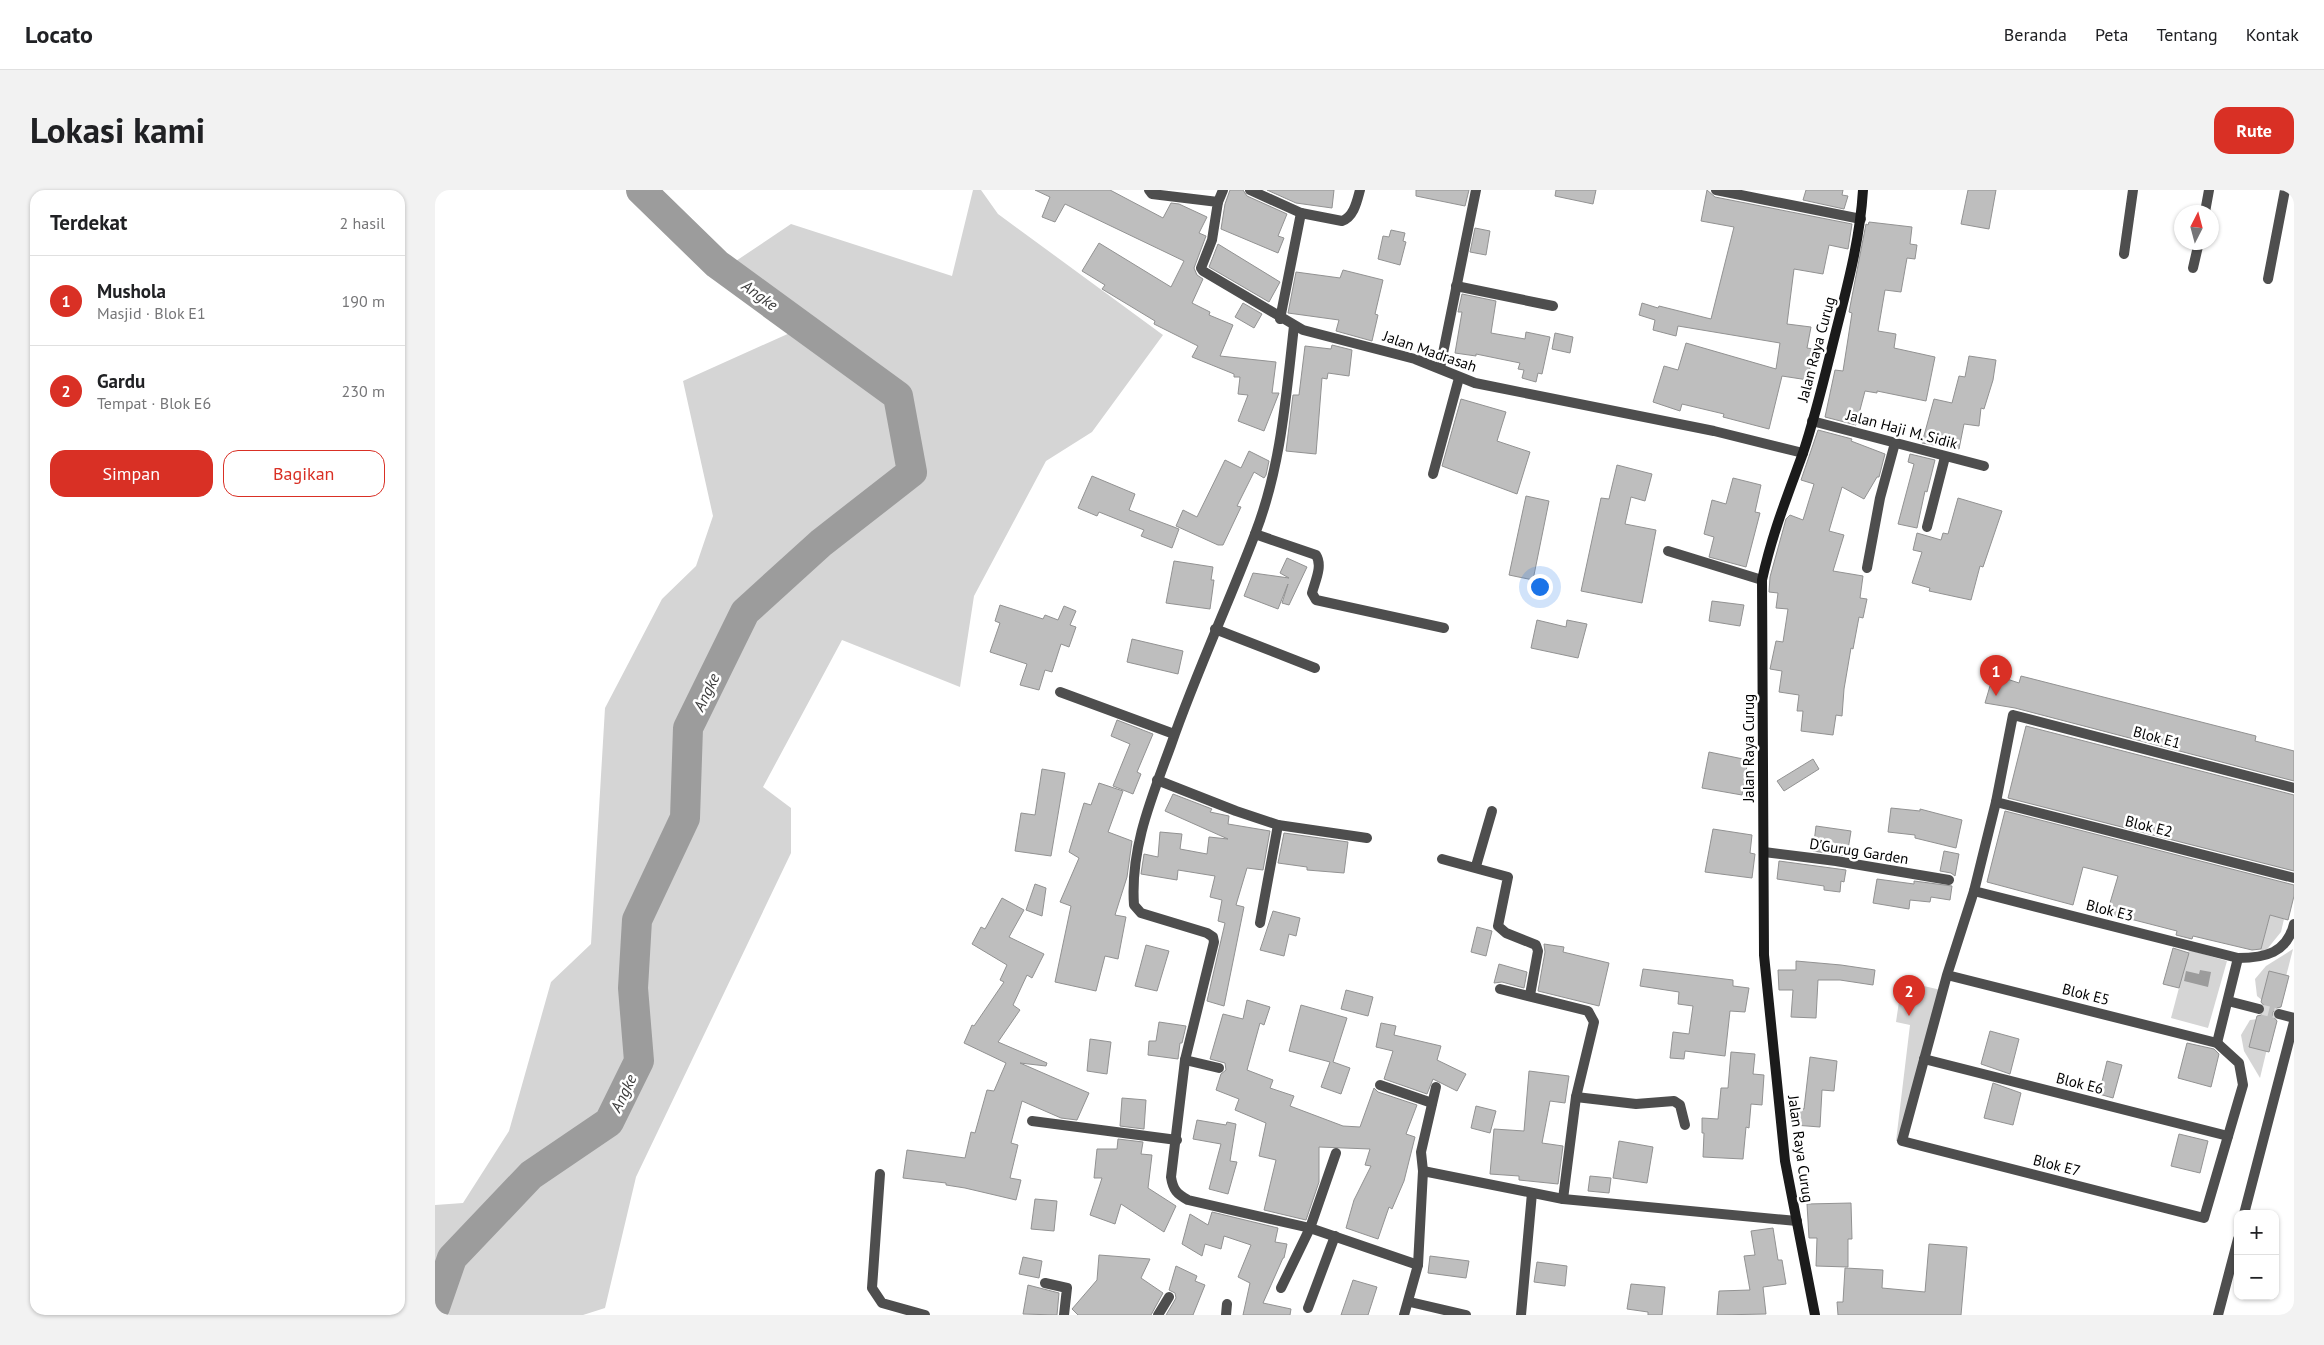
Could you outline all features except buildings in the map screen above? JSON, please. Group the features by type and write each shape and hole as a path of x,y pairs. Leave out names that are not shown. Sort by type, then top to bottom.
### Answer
{"main road":[{"name":"Jalan Raya Curug","path":"1815,1315 1785,1161 1764,955 1762,580 1770,543 1803,453 1851,272 1861,219 1863,190"}],"street":[{"path":"1149,190 1152,194 1218,202 1223,190"},
{"path":"1250,190 1301,213 1333,221 1348,219 1360,190"},
{"path":"1440,368 1476,190"},
{"path":"1716,190 1861,219"},
{"path":"2124,254 2133,190"},
{"path":"2206,205 2209,190"},
{"path":"2268,279 2285,190"},
{"name":"Jalan Madrasah","path":"1218,202 1212,240 1202,264 1203,271 1294,326 1328,338 1415,359 1440,368 1459,378 1537,397 1714,431 1803,453"},
{"path":"1280,319 1301,213"},
{"path":"2193,268 2197,250"},
{"path":"1456,286 1553,306"},
{"path":"1294,326 1279,454 1255,534 1215,629 1157,780 1138,844 1135,864 1134,906 1141,913 1207,933 1213,937 1214,942 1185,1060 1177,1140 1171,1177 1173,1189 1178,1195 1188,1200 1310,1228 1418,1266"},
{"path":"1433,474 1459,378"},
{"name":"Jalan Haji M. Sidik","path":"1812,420 1945,457 1985,466"},
{"path":"1867,568 1880,498 1895,443"},
{"path":"1927,527 1945,457"},
{"path":"1255,534 1315,555 1319,561 1312,593 1315,600 1444,628"},
{"path":"1668,551 1762,580"},
{"path":"1215,629 1315,668"},
{"path":"1059,692 1174,734"},
{"name":"Blok E1","path":"1996,802 2013,715 2294,788"},
{"path":"1157,780 1236,812 1278,825 1367,838"},
{"path":"1924,1059 1947,975 1974,891 1996,802"},
{"name":"Blok E2","path":"1996,802 2294,878"},
{"path":"1476,866 1492,811"},
{"path":"1260,923 1278,825"},
{"name":"D'Gurug Garden","path":"1764,852 1836,861 1949,880"},
{"path":"1443,859 1476,866 1508,877 1498,926 1506,933 1536,946 1538,951 1530,995"},
{"name":"Blok E3","path":"1974,891 2238,958 2258,958 2274,952 2291,938 2294,924"},
{"path":"2228,1136 2243,1085 2239,1063 2217,1043 2238,958"},
{"name":"Blok E5","path":"1947,975 2217,1043"},
{"path":"1500,989 1588,1011 1592,1015 1594,1022 1576,1097 1563,1199"},
{"path":"2228,1001 2259,1009"},
{"path":"2279,1014 2294,1018"},
{"path":"2245,1210 2294,1022"},
{"name":"Blok E6","path":"1924,1059 2228,1136"},
{"name":"Blok E7","path":"1924,1059 1903,1141 2204,1218 2228,1136"},
{"path":"1185,1060 1219,1068"},
{"path":"1380,1085 1432,1103"},
{"path":"1404,1315 1410,1302 1418,1266 1423,1171 1421,1152 1436,1087"},
{"path":"1576,1097 1636,1104 1673,1101 1681,1105 1685,1125"},
{"path":"1031,1122 1177,1140"},
{"path":"1281,1288 1310,1228 1335,1153"},
{"path":"1423,1171 1563,1199 1797,1220"},
{"path":"880,1174 872,1288 882,1303 925,1315"},
{"path":"1521,1315 1532,1193"},
{"path":"1308,1308 1335,1236"},
{"path":"2218,1315 2234,1254"},
{"path":"1045,1283 1067,1288 1064,1315"},
{"path":"1158,1315 1169,1297"},
{"path":"1410,1302 1466,1315"}],"shaded area":[{"path":"973,190 981,190 998,214 1163,335 1092,432 1046,461 974,596 960,687 842,640 763,787 791,808 791,853 636,1177 605,1308 583,1315 435,1315 435,1205 463,1203 509,1131 551,982 591,944 605,708 662,599 696,566 713,516 683,381 801,328 724,269 791,224 952,276"},
{"path":"2270,915 2284,919 2281,932 2264,953 2260,953"},
{"path":"2293,949 2281,996 2263,1001 2257,996 2255,979 2266,966"},
{"path":"2189,950 2227,961 2208,1028 2171,1018"},
{"path":"2200,970 2211,972 2208,987 2184,981 2186,971 2199,974"},
{"path":"1902,981 1941,990 1901,1141 1896,1141 1910,1025 1896,1022"},
{"path":"2258,1019 2271,1032 2260,1078 2244,1051 2241,1035 2250,1020"}],"waterway":[{"name":"Angke","path":"435,1307 452,1258 531,1175 609,1122 639,1061 633,988 637,920 685,818 688,728 745,612 821,543 912,472 898,396 717,264 641,190"}],"tunnel":[{"path":"2259,1009 2279,1014"}],"place":[{"name":"Mushola","path":"1996,696"},
{"name":"Gardu","path":"1909,1016"}]}
